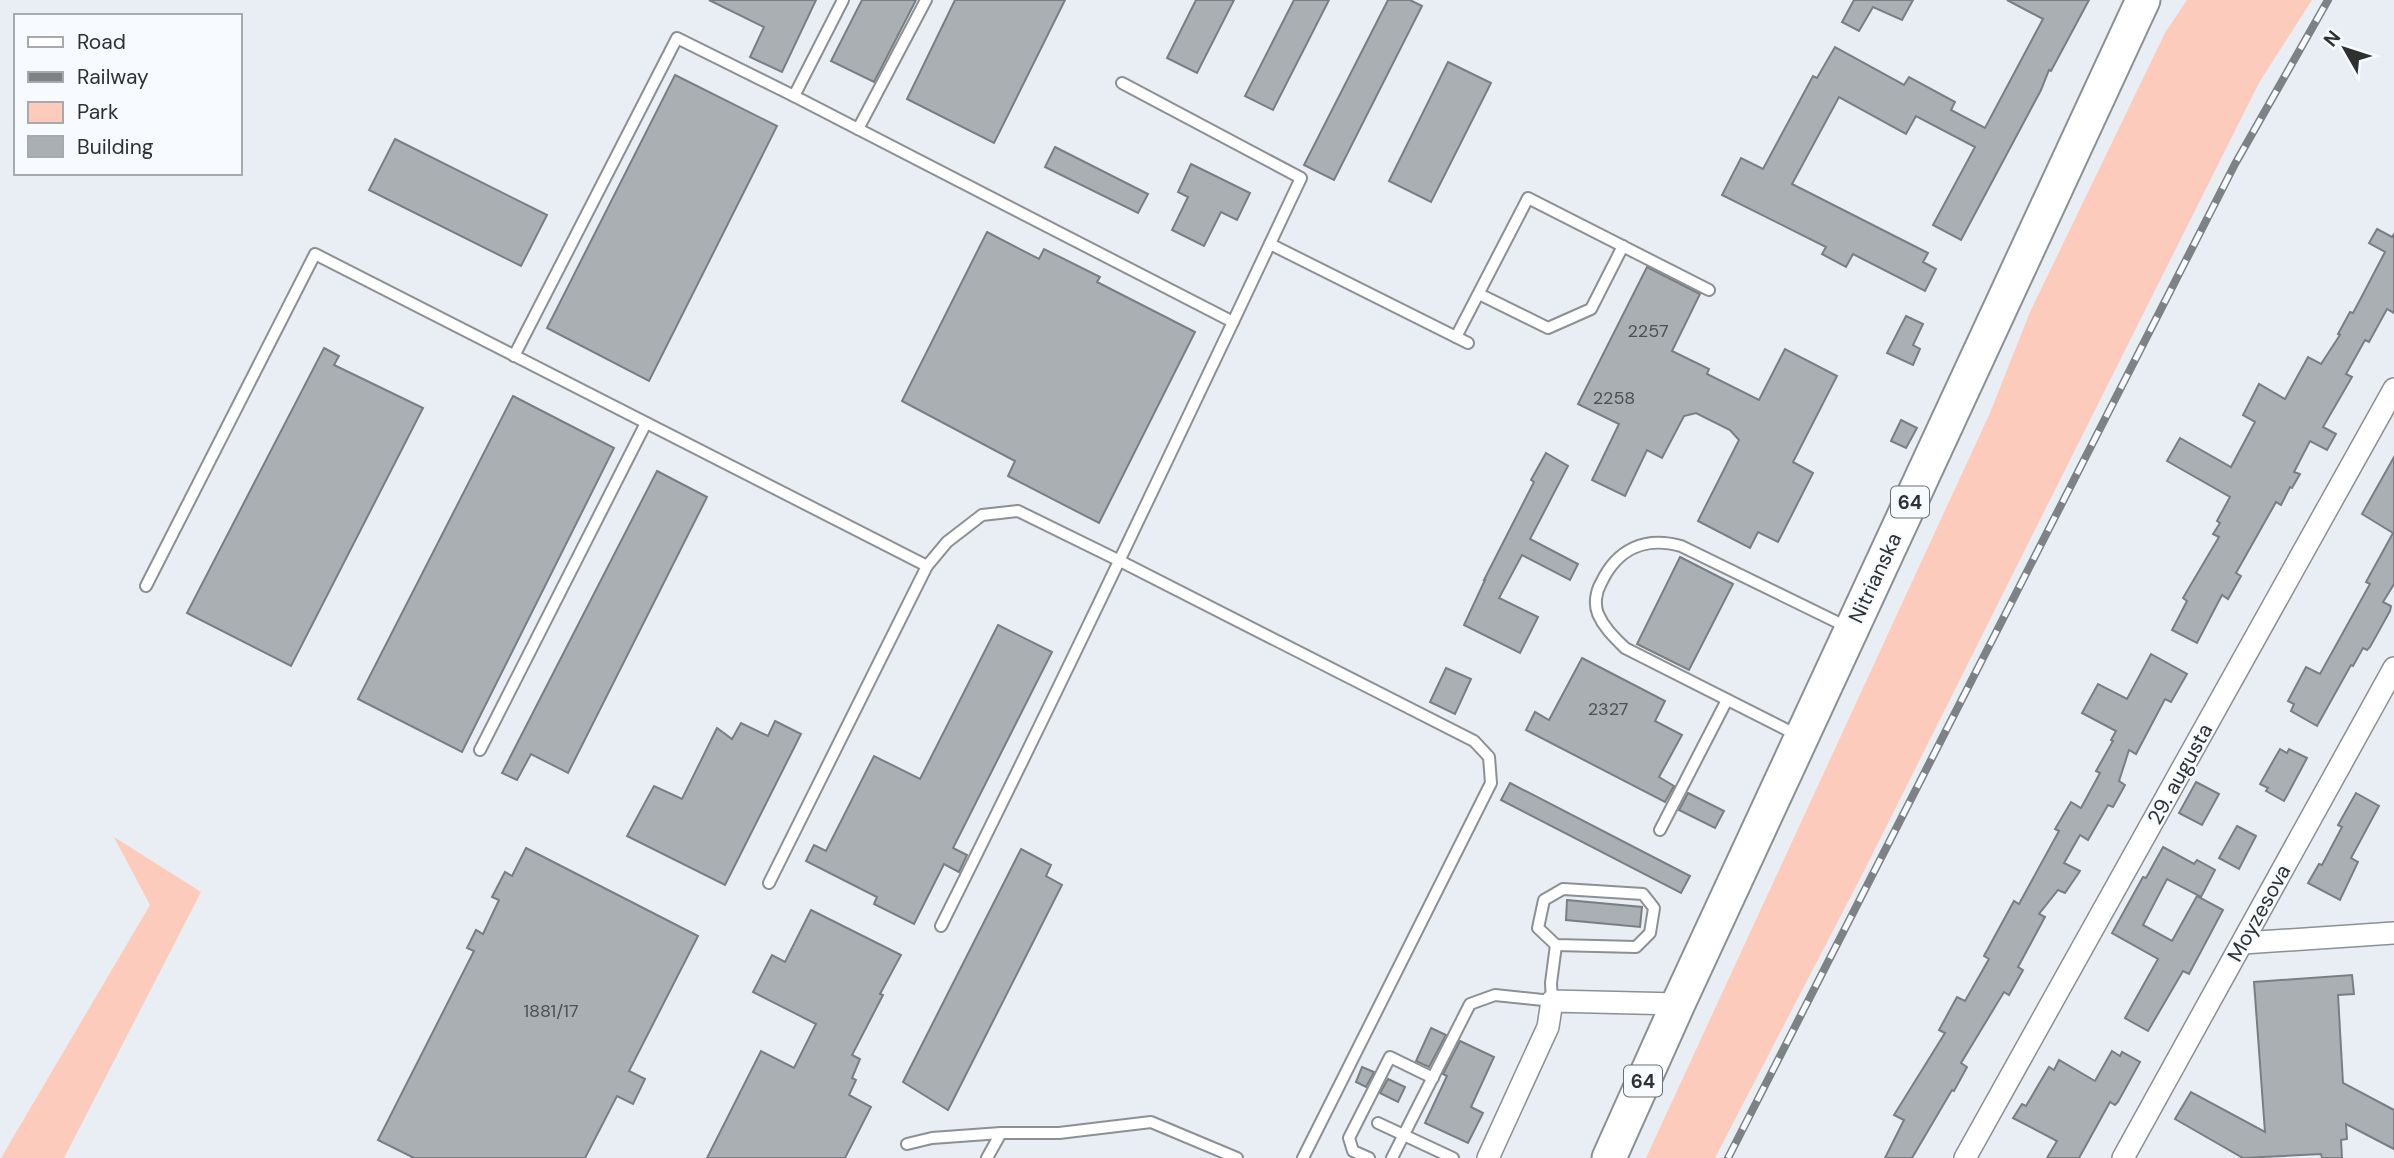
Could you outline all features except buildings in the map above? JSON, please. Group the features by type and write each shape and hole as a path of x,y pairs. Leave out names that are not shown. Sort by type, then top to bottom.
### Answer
{"main road":[{"name":"Nitrianska","path":"1609,1158 2137,2"}],"street":[{"name":"29. augusta","path":"1965,1158 2394,389"},
{"name":"Moyzesova","path":"2123,1158 2394,668"},
{"path":"2243,943 2394,933"},
{"path":"1488,1158 1548,1027 1552,1001 1678,1004"}],"lane":[{"path":"794,96 843,0"},
{"path":"858,130 926,0"},
{"path":"514,356 677,38 1233,322"},
{"path":"941,926 1071,664 1095,607 1120,561 1301,178 1122,83"},
{"path":"1456,337 1528,198 1709,290"},
{"path":"1270,244 1468,343"},
{"path":"1479,294 1548,328 1591,309 1623,246"},
{"path":"146,586 315,254 927,566"},
{"path":"480,750 646,423"},
{"path":"769,883 927,566 947,542 982,515 1018,511 1474,741 1489,757 1491,783 1303,1158"},
{"path":"1801,737 1625,648 1609,632 1597,612 1596,591 1610,564 1626,552 1646,543 1668,542 1851,629"},
{"path":"1660,830 1727,700"},
{"path":"1563,890 1643,894 1654,908 1650,933 1636,947 1556,945 1538,928 1544,900 1563,890"},
{"path":"1392,1158 1470,1004 1495,995 1552,1001 1550,983 1556,945"},
{"path":"1368,1158 1353,1151 1349,1139 1390,1057 1433,1078"},
{"path":"907,1144 932,1138 1001,1133 1059,1133 1151,1122 1237,1158"},
{"path":"1378,1124 1453,1158"},
{"path":"987,1158 1001,1133"}],"green space":[{"path":"2187,0 2312,0 2260,81 1864,871 1715,1158 1646,1158 1990,413 2030,312 2165,33"},
{"path":"114,837 201,892 64,1158 1,1158 150,905"}],"railway":[{"path":"1728,1158 2235,164 2328,0"}]}
